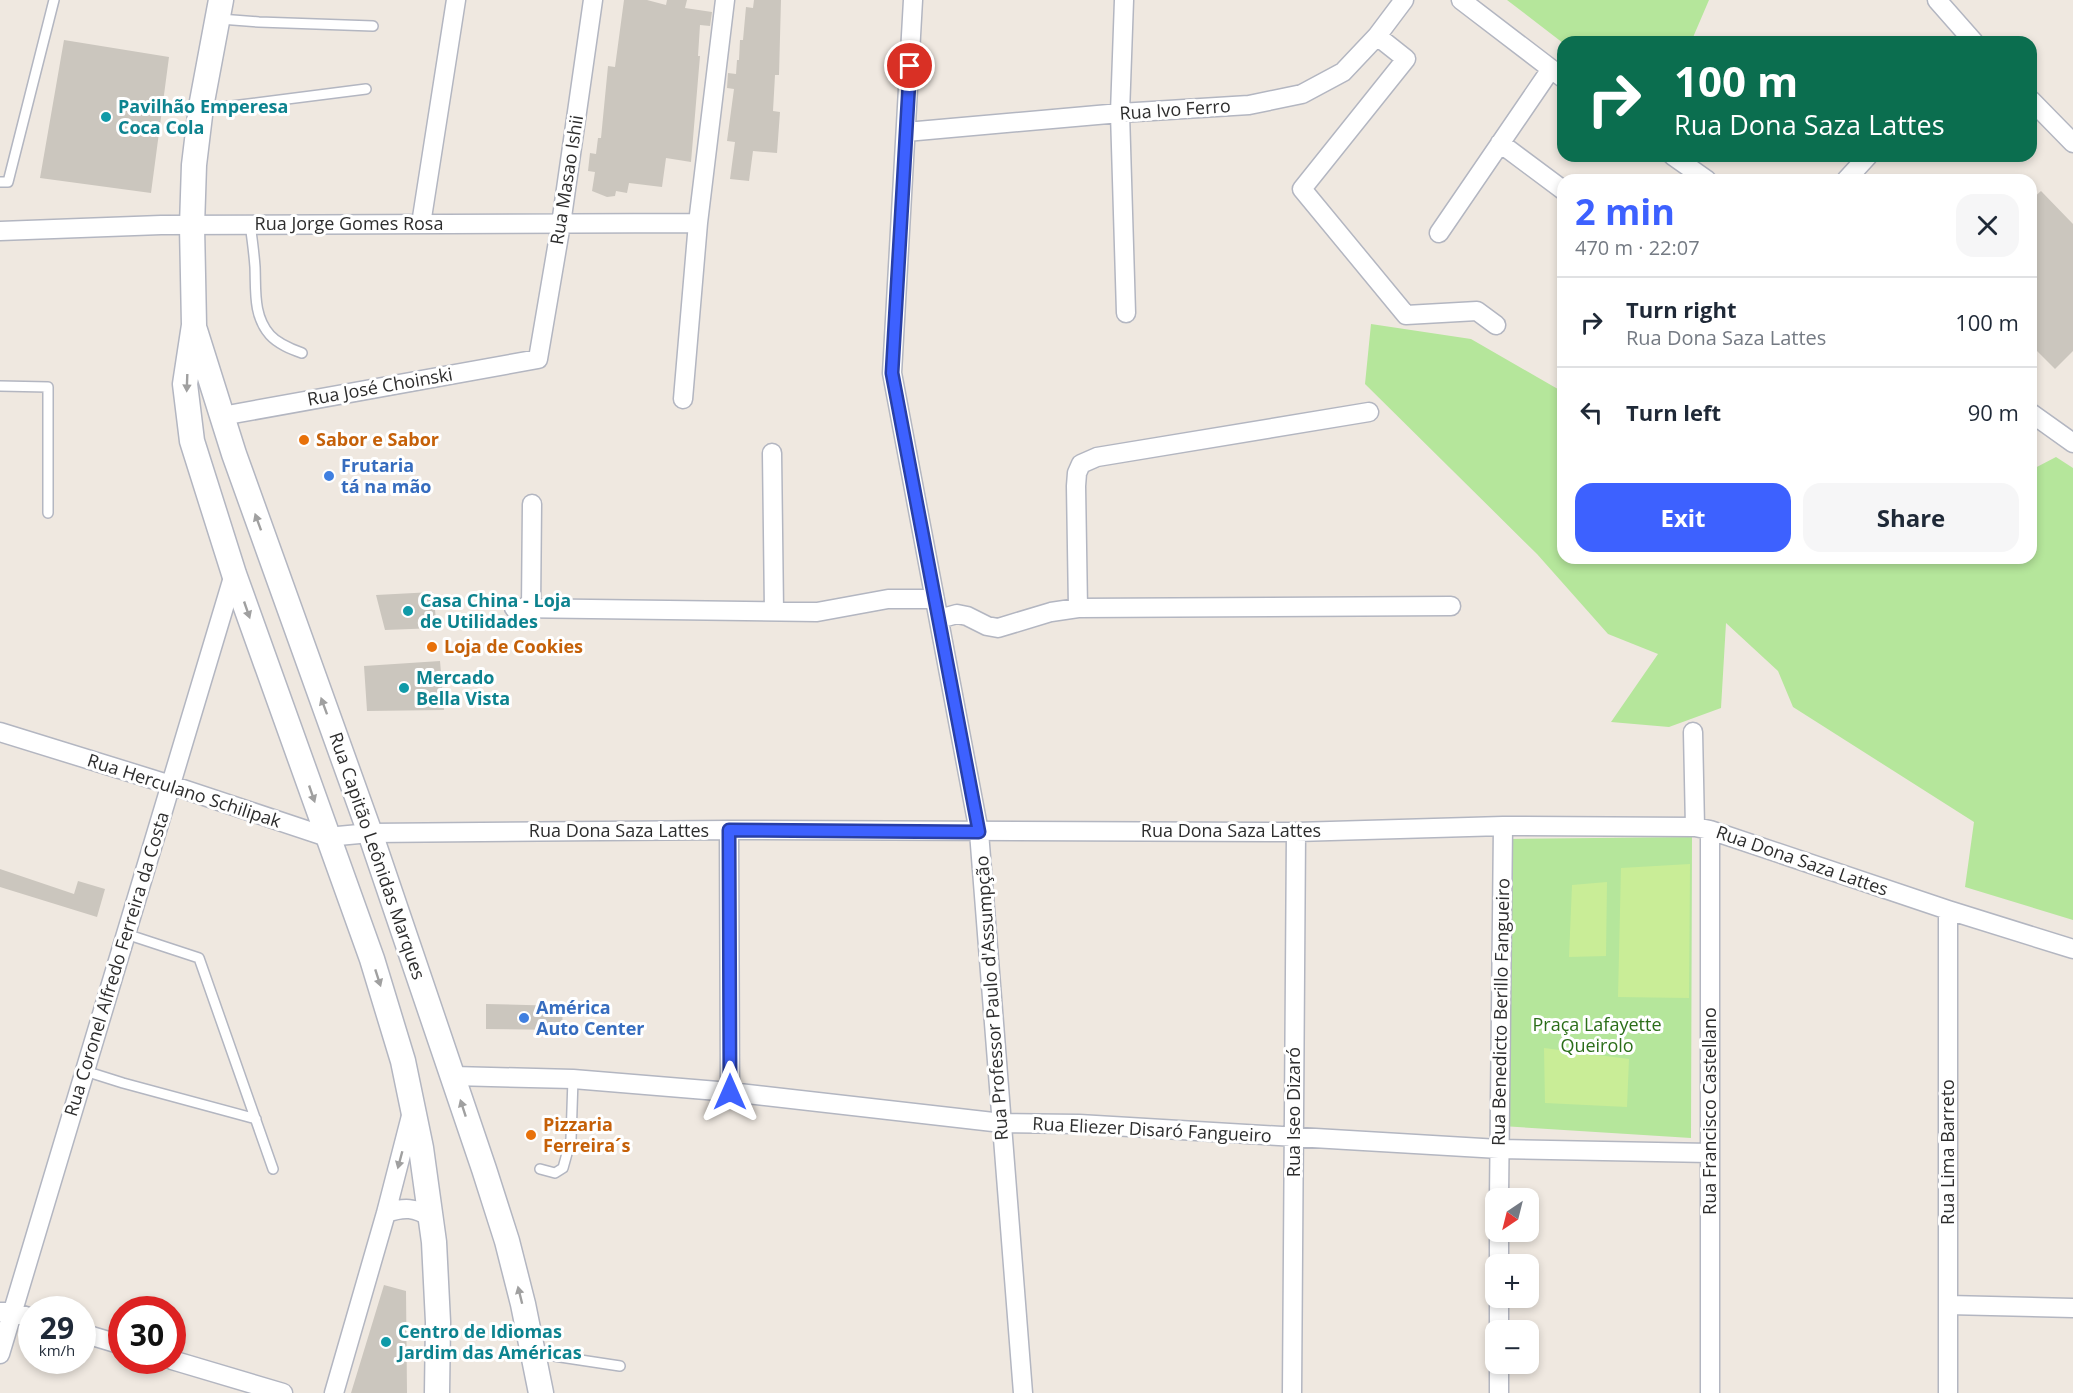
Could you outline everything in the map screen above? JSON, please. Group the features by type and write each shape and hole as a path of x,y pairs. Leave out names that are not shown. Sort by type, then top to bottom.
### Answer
{"main road":[{"name":"Rua Capitão Leônidas Marques","path":"219,9 201,107 194,165 192,226 194,325 185,384 192,441 234,574 388,1008 413,1107 431,1218 436,1280 437,1393"},
{"name":"Rua Capitão Leônidas Marques","path":"194,325 238,465 370,833 507,1241 534,1353 540,1393"}],"street":[{"path":"421,224 456,0"},
{"name":"Rua Masao Ishii","path":"538,359 561,224 593,0"},
{"path":"683,399 698,223 725,0"},
{"name":"Rua Professor Paulo d'Assumpção","path":"913,0 892,373 979,832 1023,1393"},
{"path":"1124,0 1120,113 1126,314"},
{"name":"Rua Ivo Ferro","path":"906,132 1120,113 1249,105 1302,94 1343,72 1377,36 1404,0"},
{"path":"1439,233 1500,143 1557,73 1461,0"},
{"path":"1937,0 1969,36"},
{"path":"1377,36 1406,58 1302,189 1406,315 1477,311 1496,325"},
{"path":"2037,106 2073,143"},
{"path":"1500,143 1557,186"},
{"path":"1682,162 1698,174"},
{"path":"1852,174 1862,162"},
{"name":"Rua Jorge Gomes Rosa","path":"0,231 161,225 698,223"},
{"name":"Rua José Choinski","path":"222,416 538,359"},
{"path":"1078,608 1076,486 1081,464 1097,457 1369,412"},
{"path":"2037,417 2073,443"},
{"path":"772,453 774,611"},
{"path":"532,504 523,608 827,611 888,599 935,599"},
{"name":"Rua Coronel Alfredo Ferreira da Costa","path":"0,1354 6,1312 85,1071 234,574"},
{"path":"939,619 957,614 998,628 1051,612 1078,608 1451,606"},
{"name":"Rua Herculano Schilipak","path":"0,732 171,785 327,837 370,833"},
{"name":"Rua Francisco Castellano","path":"1693,732 1702,828 1710,1153 1710,1393"},
{"name":"Rua Dona Saza Lattes","path":"370,833 729,830 1296,832 1503,826 1702,828 2073,949"},
{"name":"Rua Benedicto Berillo Fangueiro","path":"1499,1188 1503,826"},
{"path":"729,830 730,1092"},
{"name":"Rua Iseo Dizaró","path":"1292,1393 1296,832"},
{"name":"Rua Lima Barreto","path":"1948,910 1948,1393"},
{"name":"Rua Eliezer Disaró Fangueiro","path":"453,1076 573,1079 730,1092 1002,1123 1079,1124 1499,1149 1710,1153"},
{"path":"334,1393 386,1213 413,1107"},
{"path":"386,1213 399,1208 410,1208 431,1218"},
{"path":"1948,1305 2073,1308"},
{"path":"186,1364 283,1393"},
{"path":"1499,1374 1499,1393"}],"lane":[{"path":"0,182 8,182 54,0"},
{"path":"219,9 260,22 373,26"},
{"path":"201,107 232,106 366,89"},
{"path":"250,224 255,264 256,302 261,319 270,335 284,346 302,353"},
{"path":"0,386 48,387 48,513"},
{"path":"126,934 199,958 273,1169"},
{"path":"85,1071 256,1119"},
{"path":"540,1169 555,1173 563,1168 571,1139 573,1079"},
{"path":"534,1353 620,1366"}],"green space":[{"path":"1507,0 1709,0 1694,36 1557,36 1557,38"},
{"path":"1371,324 1471,339 1557,389 1557,564 2037,564 2037,467 2056,457 2073,468 2073,920 1965,887 1974,822 1793,707 1778,671 1726,623 1721,708 1669,727 1611,722 1658,654 1608,634 1537,554 1365,384"},
{"name":"Praça Lafayette Queirolo","path":"1692,837 1691,1138 1501,1126 1510,839"},
{"path":"1690,864 1689,998 1618,997 1621,868"},
{"path":"1607,882 1606,956 1569,957 1572,885"},
{"path":"1544,1048 1629,1059 1627,1107 1545,1103"}],"building":[{"path":"624,0 647,0 666,5 667,0 687,0 685,8 712,12 710,26 700,25 698,56 700,56 691,162 666,158 662,187 629,183 627,193 616,191 615,196 607,197 592,191 595,172 588,171 590,153 596,154 598,138 601,138 608,66 615,67"},
{"path":"754,0 781,0 779,75 775,75 773,111 780,112 777,153 753,151 749,181 730,179 735,142 727,141 734,89 727,88 728,73 736,74 740,40 743,40 746,7 753,8"},
{"name":"Pavilhão Emperesa Coca Cola","path":"64,40 169,57 151,193 40,178"},
{"path":"2041,191 2073,224 2073,351 2055,369 2037,351 2037,195"},
{"name":"Casa China - Loja de Utilidades","path":"433,592 437,628 385,630 376,595"},
{"name":"Mercado Bella Vista","path":"440,661 444,710 367,711 364,666"},
{"path":"0,869 74,894 78,881 105,889 97,917 0,887"},
{"name":"América Auto Center","path":"486,1004 563,1006 562,1030 486,1029"},
{"name":"Centro de Idiomas Jardim das Américas","path":"384,1285 406,1291 407,1393 351,1393"}],"place":[{"name":"Pavilhão Emperesa Coca Cola","path":"106,117"},
{"name":"Sabor e Sabor","path":"304,440"},
{"name":"Frutaria tá na mão","path":"329,476"},
{"name":"Casa China - Loja de Utilidades","path":"408,611"},
{"name":"Loja de Cookies","path":"432,647"},
{"name":"Mercado Bella Vista","path":"404,688"},
{"name":"América Auto Center","path":"524,1018"},
{"name":"Pizzaria Ferreira´s","path":"531,1135"},
{"name":"Centro de Idiomas Jardim das Américas","path":"386,1342"}],"route":[{"path":"730,1092 729,830 979,832 892,373 910,66"}]}
